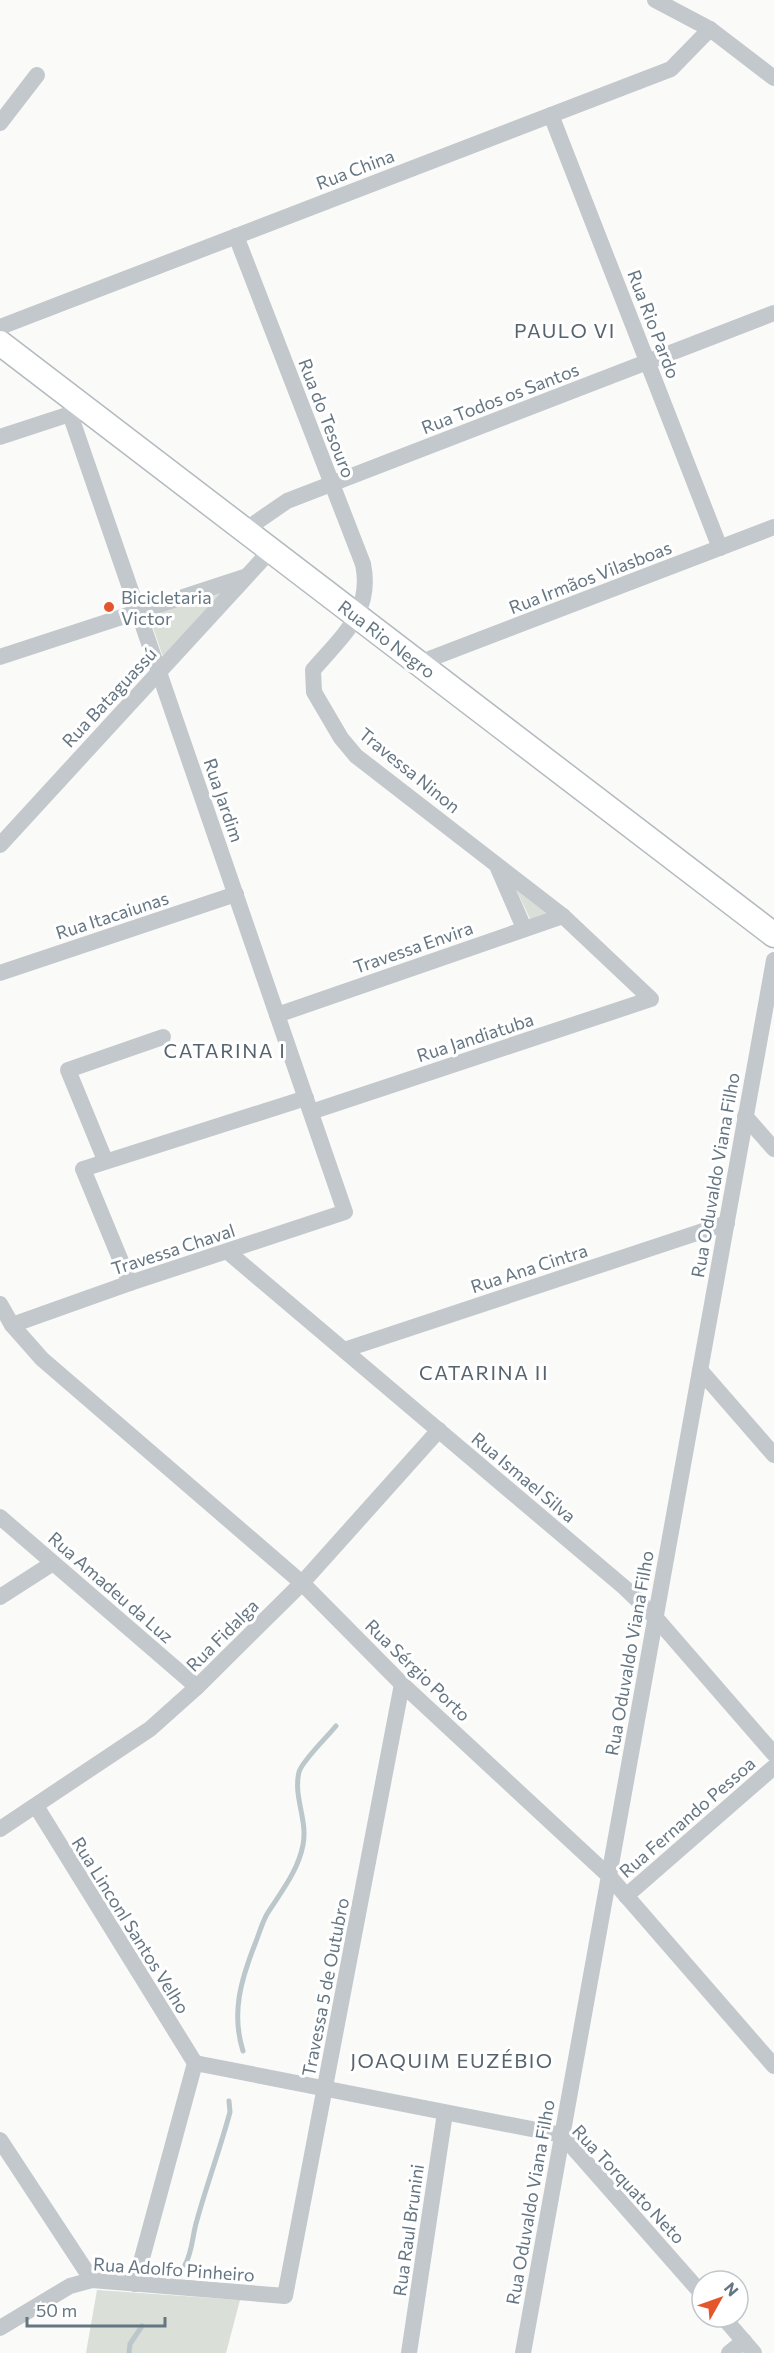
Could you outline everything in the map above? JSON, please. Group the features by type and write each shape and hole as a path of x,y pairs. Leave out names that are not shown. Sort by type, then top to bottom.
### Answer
{"main road":[{"name":"Rua Rio Negro","path":"0,343 75,408 245,530 774,935"}],"street":[{"path":"655,0 710,29 774,78"},
{"name":"Rua China","path":"0,327 671,69 710,29"},
{"path":"0,123 37,75"},
{"name":"Rua Rio Pardo","path":"551,115 720,548"},
{"name":"Rua do Tesouro","path":"236,236 363,564 367,584 358,617"},
{"name":"Rua Todos os Santos","path":"245,530 287,501 774,313"},
{"path":"0,437 75,408"},
{"name":"Rua Jardim","path":"75,408 138,612 345,1212"},
{"name":"Rua Irmãos Vilasboas","path":"419,663 774,527"},
{"name":"Rua Bataguassú","path":"0,844 271,550"},
{"path":"0,657 247,576"},
{"name":"Travessa Ninon","path":"358,617 313,670 314,692 341,738 357,756 563,916 651,999"},
{"name":"Travessa Ninon","path":"497,864 524,928"},
{"name":"Rua Itacaiunas","path":"0,973 236,894"},
{"name":"Travessa Envira","path":"278,1015 563,916"},
{"name":"Rua Oduvaldo Viana Filho","path":"523,2353 774,960"},
{"name":"Rua Jandiatuba","path":"130,1283 83,1169 105,1160 308,1105 651,999"},
{"path":"105,1160 68,1070 163,1037"},
{"path":"746,1116 774,1149"},
{"name":"Travessa Chaval","path":"12,1325 130,1283 345,1212"},
{"name":"Rua Ana Cintra","path":"344,1350 727,1223"},
{"name":"Rua Ismael Silva","path":"228,1252 625,1588 655,1617 774,1754"},
{"name":"Rua Sérgio Porto","path":"0,1304 12,1325 42,1359 302,1583 402,1684 609,1876 774,2066"},
{"path":"700,1370 774,1455"},
{"name":"Rua Fidalga","path":"0,1829 150,1730 302,1583 439,1430"},
{"name":"Rua Amadeu da Luz","path":"0,1517 197,1687"},
{"path":"0,1597 53,1563"},
{"name":"Travessa 5 de Outubro","path":"285,2296 402,1684"},
{"name":"Rua Fernando Pessoa","path":"626,1896 774,1767"},
{"name":"Rua Linconl Santos Velho","path":"36,1806 195,2063"},
{"path":"135,2284 195,2063"},
{"name":"Rua Torquato Neto","path":"195,2063 562,2135 690,2280"},
{"name":"Rua Raul Brunini","path":"409,2353 445,2113"},
{"path":"0,2140 92,2280"},
{"name":"Rua Adolfo Pinheiro","path":"0,2328 70,2286 92,2280 285,2296"},
{"path":"729,2353 749,2347 733,2329"}],"shaded area":[{"path":"233,585 164,660 148,613"},
{"path":"515,887 550,915 531,921"},
{"path":"97,2290 240,2300 226,2353 86,2353"}],"waterway":[{"path":"243,2051 238,2023 242,1984 265,1917 301,1855 304,1827 298,1790 299,1772 310,1755 336,1726"},
{"path":"185,2265 230,2112 229,2101"},
{"path":"129,2353 130,2344 142,2326"}],"place":[{"name":"Bicicletaria Victor","path":"109,607"}],"district":[{"name":"PAULO VI","path":"565,330"},
{"name":"CATARINA I","path":"225,1050"},
{"name":"CATARINA II","path":"484,1372"},
{"name":"JOAQUIM EUZÉBIO","path":"452,2060"}]}
